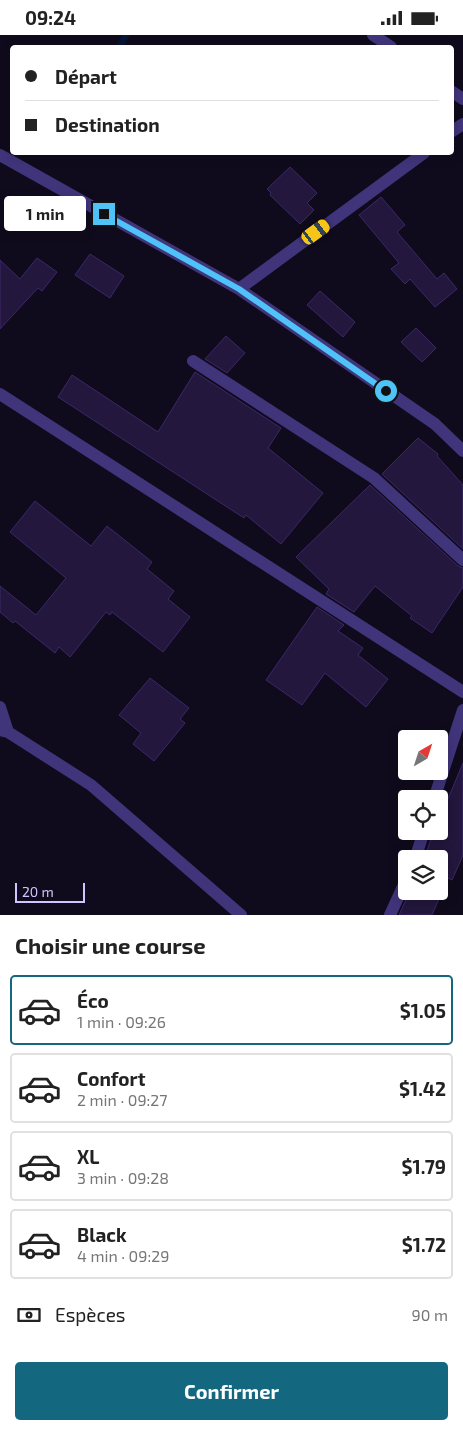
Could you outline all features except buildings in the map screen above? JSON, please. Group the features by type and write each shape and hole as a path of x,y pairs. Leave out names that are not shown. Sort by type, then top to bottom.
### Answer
{"street":[{"path":"373,35 388,45"},
{"path":"0,155 239,289 435,425 463,451"},
{"path":"239,289 421,155"},
{"path":"192,361 374,478 463,560"},
{"path":"0,394 463,692"},
{"path":"0,707 4,731 91,785 240,915"},
{"path":"437,790 463,710"},
{"path":"390,915 398,898"}],"waterway":[{"path":"120,45 126,35"}],"route":[{"path":"104,214 239,289 386,391"}]}
